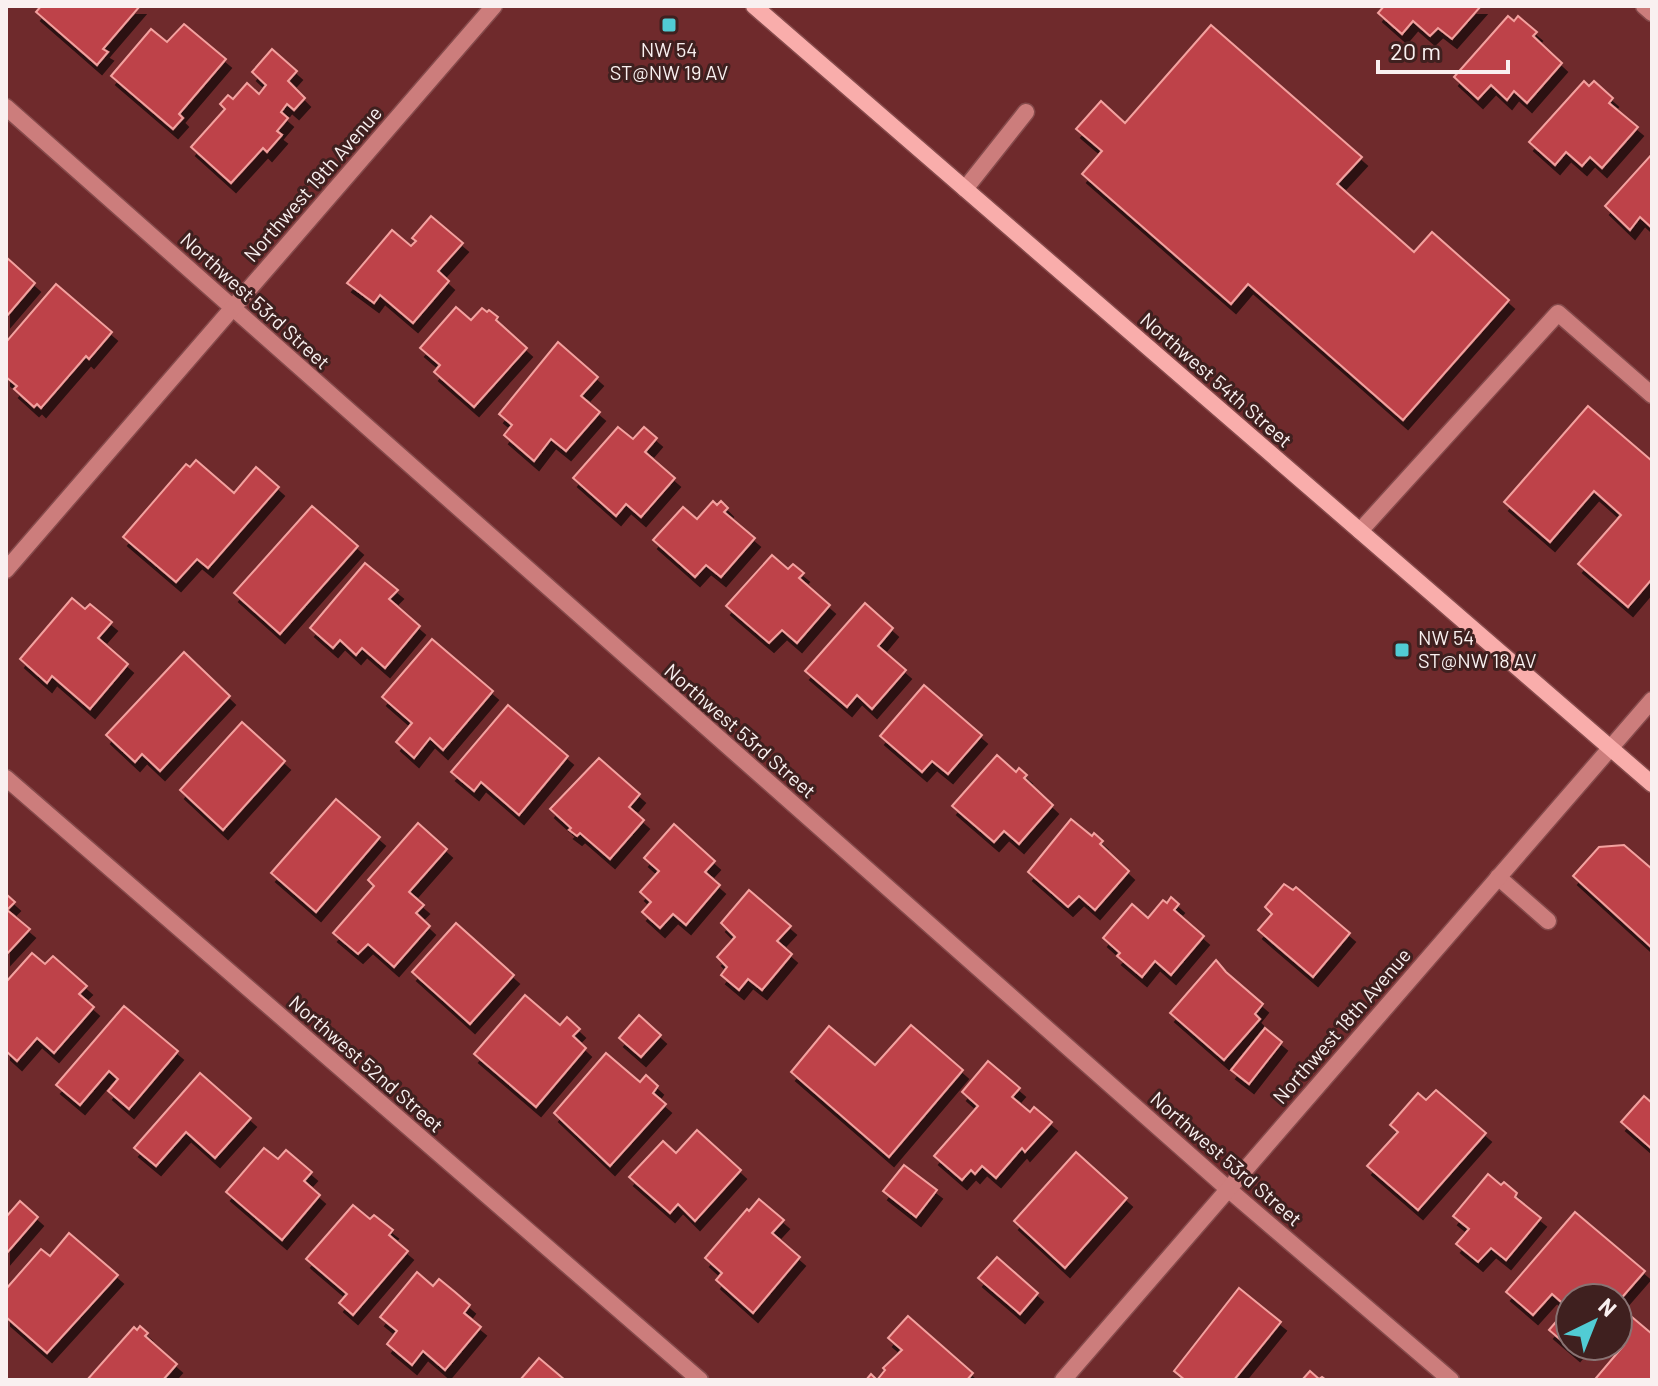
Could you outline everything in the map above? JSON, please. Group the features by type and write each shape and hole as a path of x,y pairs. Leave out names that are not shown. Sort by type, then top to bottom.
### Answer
{"main road":[{"name":"Northwest 54th Street","path":"754,6 1652,784"}],"street":[{"name":"Northwest 19th Avenue","path":"6,570 494,6"},
{"path":"1644,6 1652,13"},
{"name":"Northwest 53rd Street","path":"6,107 1228,1189 1451,1380"},
{"path":"965,189 1026,112"},
{"path":"1360,531 1558,313 1652,395"},
{"name":"Northwest 18th Avenue","path":"1063,1380 1652,700"},
{"name":"Northwest 52nd Street","path":"6,778 700,1380"},
{"path":"1498,877 1548,921"}],"building":[{"path":"41,6 140,6 103,49 108,52 97,65 36,12"},
{"path":"1384,6 1481,6 1452,39 1438,28 1430,36 1413,21 1402,34 1378,13"},
{"path":"1508,16 1514,21 1518,16 1537,32 1533,36 1562,63 1527,103 1514,91 1507,100 1491,85 1478,99 1454,77"},
{"path":"184,24 226,59 179,114 183,118 173,129 111,76 151,29 167,42"},
{"path":"1211,25 1362,157 1337,184 1414,252 1432,232 1509,300 1403,420 1248,284 1231,304 1082,174 1102,151 1076,129 1101,101 1125,123"},
{"path":"272,49 297,71 288,81 305,98 294,110 287,104 281,112 288,118 277,131 282,135 267,152 263,148 231,183 191,147 225,109 220,104 228,95 233,99 247,83 259,94 266,85 252,72"},
{"path":"1584,81 1589,86 1594,81 1613,98 1609,103 1638,127 1602,168 1590,157 1582,166 1566,152 1555,165 1529,142"},
{"path":"1652,154 1652,228 1640,217 1630,230 1605,206"},
{"path":"431,216 463,243 438,271 449,281 413,323 380,295 374,303 347,283 392,230 411,246 416,241 412,238"},
{"path":"6,257 35,283 6,317"},
{"path":"56,284 112,332 89,359 86,356 41,408 37,404 34,407 6,377 6,342"},
{"path":"456,307 471,320 482,308 487,312 489,310 527,348 474,407 434,372 440,365 420,348"},
{"path":"558,342 598,377 581,396 600,412 566,451 551,439 534,461 504,435 512,425 499,414"},
{"path":"1588,406 1652,461 1652,579 1628,607 1578,564 1621,515 1594,491 1550,542 1504,502"},
{"path":"618,427 633,439 644,427 657,438 645,452 675,478 641,517 626,504 616,516 573,478"},
{"path":"196,460 234,493 256,467 279,487 208,568 197,559 176,582 123,537 186,464 190,467"},
{"path":"713,501 717,505 721,501 728,508 724,512 755,538 721,577 706,565 695,577 653,540 683,507 697,519"},
{"path":"312,506 358,546 280,634 234,593"},
{"path":"772,555 788,569 793,564 804,573 799,578 830,605 797,643 782,630 769,643 726,606"},
{"path":"365,563 398,590 389,599 420,626 385,668 362,648 356,655 340,640 333,648 310,628"},
{"path":"72,598 85,609 90,604 112,622 98,638 128,664 90,709 52,676 47,683 20,659"},
{"path":"865,603 893,628 878,646 906,670 872,709 857,695 847,707 805,671"},
{"path":"432,639 493,691 443,750 430,738 414,758 396,742 412,723 382,697"},
{"path":"184,652 230,696 160,771 142,754 135,762 106,735"},
{"path":"924,685 982,735 948,774 932,761 922,772 880,736"},
{"path":"508,705 568,756 519,815 481,782 474,791 451,772"},
{"path":"242,722 285,761 223,830 180,790"},
{"path":"997,755 1016,772 1019,768 1027,775 1024,778 1053,805 1019,844 1004,831 994,842 952,806"},
{"path":"599,758 640,794 629,807 644,820 610,859 580,833 577,836 569,830 571,828 550,809"},
{"path":"336,799 380,837 316,912 271,873"},
{"path":"1071,819 1103,841 1100,844 1129,871 1095,910 1079,896 1068,907 1028,872"},
{"path":"418,823 447,849 409,892 424,905 416,913 430,926 394,967 368,944 358,954 333,933 374,886 368,880"},
{"path":"674,824 715,861 705,872 720,885 686,925 673,914 660,928 642,912 651,902 640,892 659,871 644,858"},
{"path":"1624,845 1652,869 1652,948 1573,876 1599,847"},
{"path":"1284,884 1293,890 1296,887 1350,933 1313,977 1258,930 1272,914 1265,907"},
{"path":"749,890 791,926 777,941 792,954 762,990 748,979 739,990 721,975 727,967 717,957 735,937 721,923"},
{"path":"6,894 15,902 7,910 30,929 6,955"},
{"path":"1171,897 1179,904 1174,910 1204,936 1171,975 1155,961 1142,977 1117,956 1120,953 1103,938 1132,904 1148,918 1163,900 1167,903"},
{"path":"456,923 514,975 470,1024 412,972"},
{"path":"32,953 45,964 53,956 87,986 79,994 94,1007 54,1053 37,1038 17,1061 6,1051 6,982"},
{"path":"1216,960 1263,1004 1255,1014 1260,1019 1224,1060 1170,1013"},
{"path":"525,995 560,1025 567,1017 580,1029 573,1036 586,1048 536,1107 474,1054"},
{"path":"124,1006 178,1051 129,1109 108,1091 118,1079 109,1071 80,1105 56,1085"},
{"path":"639,1015 661,1035 641,1057 619,1038"},
{"path":"911,1025 963,1070 889,1157 791,1072 829,1026 875,1065"},
{"path":"1265,1028 1282,1042 1249,1084 1231,1070"},
{"path":"606,1053 640,1082 646,1075 658,1086 653,1093 666,1104 610,1166 554,1113"},
{"path":"988,1061 1020,1088 1012,1097 1030,1112 1034,1107 1052,1122 1025,1152 1022,1148 996,1178 982,1166 975,1174 971,1170 962,1180 934,1156 978,1106 962,1092"},
{"path":"200,1073 251,1118 215,1158 186,1132 156,1166 134,1148"},
{"path":"1436,1090 1486,1133 1418,1210 1367,1166 1398,1132 1390,1125 1418,1093 1426,1100"},
{"path":"1644,1096 1652,1103 1652,1149 1621,1122"},
{"path":"697,1130 741,1170 695,1221 678,1204 670,1213 629,1177 663,1141 676,1153"},
{"path":"264,1148 278,1159 286,1150 312,1172 304,1181 320,1195 282,1240 226,1192"},
{"path":"1076,1152 1127,1198 1065,1268 1014,1221"},
{"path":"904,1165 937,1190 916,1217 883,1191"},
{"path":"1488,1174 1501,1185 1504,1182 1517,1193 1515,1197 1541,1218 1506,1260 1491,1248 1478,1262 1456,1244 1469,1229 1453,1216"},
{"path":"759,1199 784,1220 772,1233 800,1257 753,1313 716,1280 722,1273 705,1258"},
{"path":"20,1201 38,1217 6,1254 6,1217"},
{"path":"353,1205 370,1219 374,1215 393,1230 389,1235 408,1251 353,1315 339,1303 347,1294 306,1259"},
{"path":"1575,1212 1645,1271 1634,1284 1554,1282 1554,1296 1552,1294 1533,1315 1506,1292"},
{"path":"69,1233 118,1275 47,1353 6,1317 6,1289 41,1249 50,1256"},
{"path":"997,1257 1038,1293 1020,1314 978,1278"},
{"path":"417,1272 433,1286 439,1279 455,1292 470,1305 464,1313 481,1327 445,1370 423,1351 412,1365 387,1344 397,1331 380,1317"},
{"path":"1239,1288 1281,1322 1234,1380 1185,1380 1174,1371"},
{"path":"908,1316 973,1373 967,1380 877,1380 885,1370 883,1368 902,1350 888,1338"},
{"path":"1634,1319 1652,1334 1652,1380 1596,1378 1610,1362 1634,1362"},
{"path":"140,1326 148,1333 145,1336 177,1364 163,1380 87,1380 134,1327 137,1330"},
{"path":"539,1358 565,1380 520,1380"},
{"path":"1310,1371 1319,1379 1322,1377 1326,1380 1302,1380"}],"place":[{"name":"NW 54 ST@NW 19 AV","path":"669,25"},
{"name":"NW 54 ST@NW 18 AV","path":"1402,650"}]}
